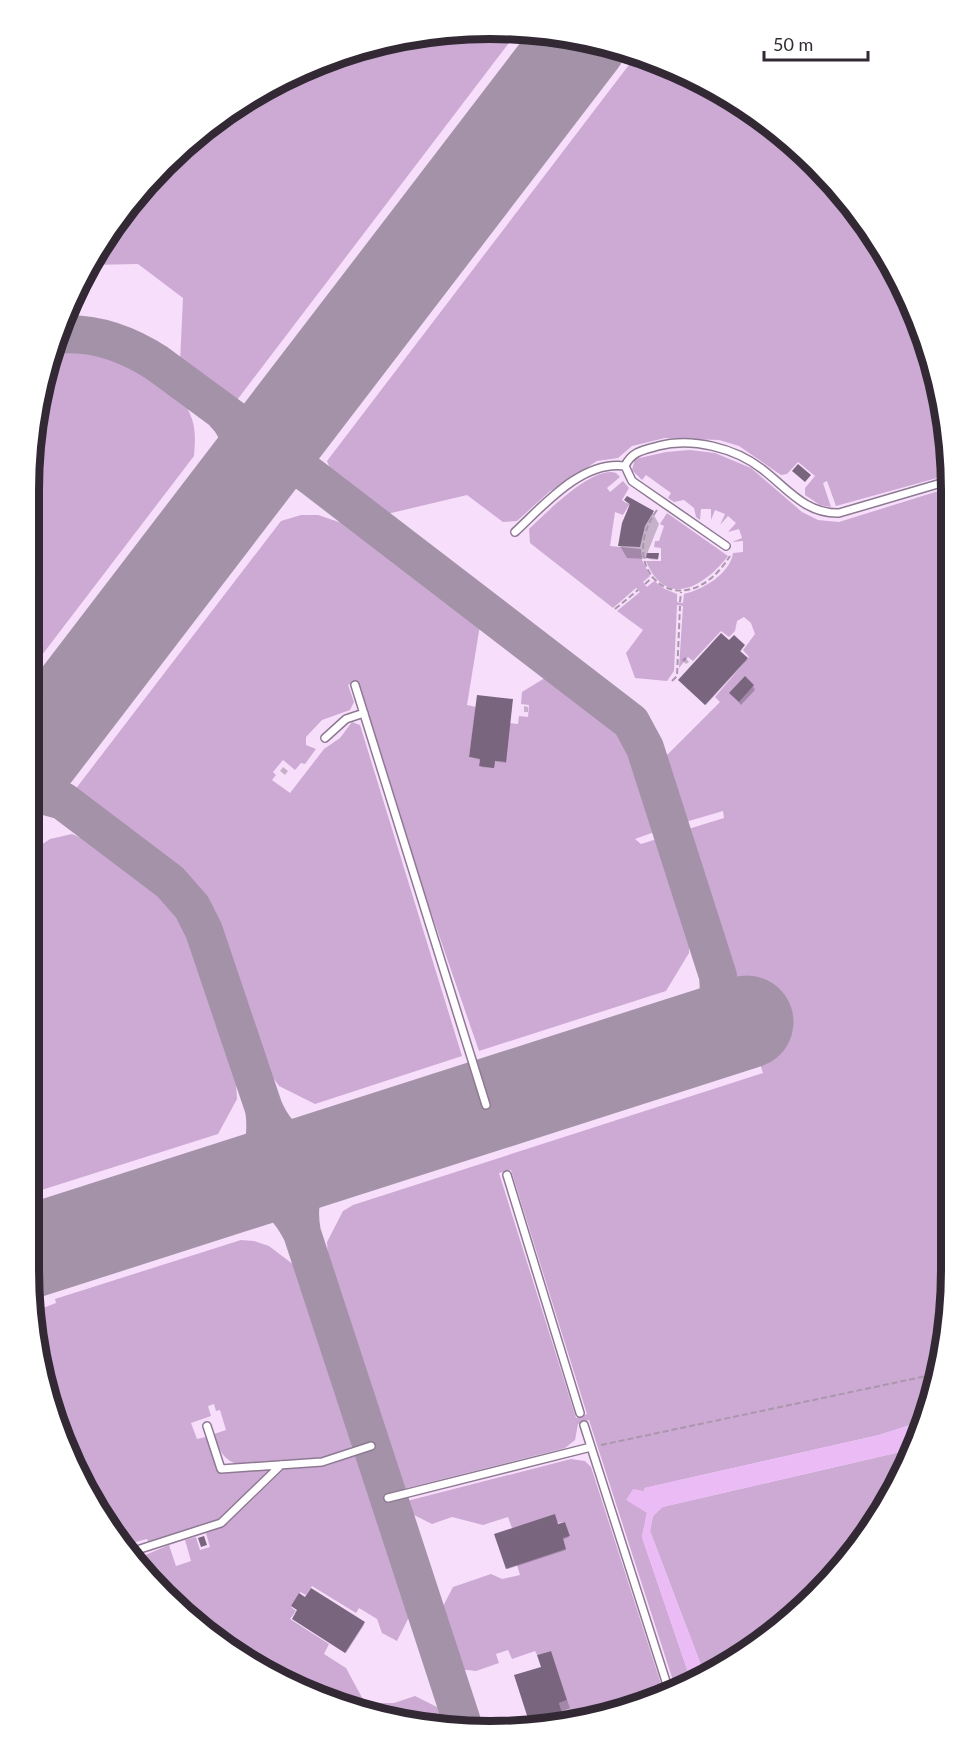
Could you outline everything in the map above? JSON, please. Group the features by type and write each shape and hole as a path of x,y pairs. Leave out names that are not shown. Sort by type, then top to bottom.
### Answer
{"lane":[{"path":"726,546 632,481 625,466 628,458 637,452 666,444 707,445 735,452 750,460 806,505 825,513 839,513 941,483"},
{"path":"515,532 554,496 578,479 605,465 625,466"},
{"path":"355,685 486,1105"},
{"path":"325,738 346,719 364,713"},
{"path":"507,1175 580,1413"},
{"path":"584,1425 667,1685"},
{"path":"207,1426 221,1469 322,1462 371,1446"},
{"path":"388,1498 591,1447"},
{"path":"137,1550 221,1523 281,1465"}],"path":[{"path":"662,502 652,518 645,539 644,559 653,577 664,587 681,592 699,586 714,576 730,557 726,546"},
{"path":"645,584 653,577"},
{"path":"615,609 638,590"},
{"path":"672,681 676,676 681,592"},
{"path":"591,1447 928,1376"}],"shaded area":[{"path":"511,40 234,404 180,362 183,298 138,264 99,265 132,215 171,171 215,132 265,99 317,73 373,54 431,43"},
{"path":"631,62 663,73 716,99 741,115 765,132 809,171 848,215 881,265 907,317 917,345 932,402 941,477 836,506 827,481 823,483 831,507 820,505 805,495 805,488 815,476 798,462 787,474 781,475 739,446 719,440 665,438 632,446 618,458 597,461 549,492 517,521 503,522 467,495 387,514 331,471 327,461"},
{"path":"76,347 109,354 127,360 160,379 185,404 192,419 195,433 194,456 39,659 40,461 48,402 62,348"},
{"path":"690,450 715,453 751,468 802,512 818,520 839,522 941,490 941,1270 937,1329 926,1387 914,1424 879,1435 645,1488 647,1513 642,1537 689,1674 673,1682 589,1420 578,1424 575,1440 565,1448 407,1488 399,1488 329,1275 327,1242 343,1211 353,1205 763,1073 685,830 724,818 723,811 682,823 662,760 720,702 715,697 749,657 743,650 755,634 751,623 744,617 737,621 735,631 729,637 721,631 693,661 688,657 679,668 683,606 677,605 674,671 667,681 635,678 626,653 643,630 617,611 640,592 636,588 613,608 530,543 529,529 570,492 595,476 606,472 616,473 620,477 607,488 610,492 623,481 629,488 622,500 629,505 623,515 615,512 610,546 641,549 642,560 650,576 643,582 647,587 654,581 677,594 677,602 683,603 684,594 699,589 714,580 727,568 733,553 743,552 743,541 732,542 742,538 739,529 728,532 736,523 728,516 720,525 725,514 715,510 711,520 711,509 701,509 700,520 696,517 694,508 684,500 674,502 668,498 671,493 646,475 642,480 632,470 635,459 666,452","holes":["511,1170 587,1414 576,1418 499,1173"]},
{"path":"667,513 728,556 708,576 686,588 675,589 664,585 654,576 646,561 661,561 661,548 654,547 655,541 659,541 664,526 660,524"},
{"path":"301,515 318,515 348,525 480,625 467,705 476,707 469,757 480,759 479,766 495,761 505,762 510,723 518,724 519,716 528,717 529,705 521,704 522,692 548,676 618,730 631,747 657,831 635,839 641,844 660,838 689,928 689,953 666,991 479,1051 422,886 358,681 348,685 354,702 350,710 322,720 306,737 306,745 316,749 305,764 301,763 295,770 283,760 273,772 276,775 272,780 290,793 324,749 340,738 352,722 360,725 462,1056 315,1104 279,1086 260,1059 212,917 196,889 74,791 281,521"},
{"path":"72,834 104,848 171,901 186,922 235,1066 237,1099 218,1134 39,1191 39,846 50,839"},
{"path":"241,1240 269,1246 294,1265 306,1290 357,1441 348,1449 319,1458 237,1464 222,1453 214,1434 226,1430 220,1410 216,1411 214,1404 208,1406 211,1416 191,1423 197,1439 206,1437 218,1473 269,1470 219,1520 149,1543 147,1539 132,1543 133,1546 99,1495 73,1443 54,1387 41,1309 56,1303 55,1299"},
{"path":"914,1424 903,1451 663,1507 653,1516 650,1531 702,1668 689,1674 642,1537 647,1513 626,1500 633,1489 644,1491 644,1488 879,1435"},
{"path":"903,1451 865,1521 848,1545 809,1589 765,1628 702,1668 650,1531 653,1516 662,1507"},
{"path":"354,1456 362,1457 410,1615 397,1641 382,1633 377,1619 359,1608 356,1613 312,1586 306,1595 300,1592 291,1607 296,1611 290,1619 329,1644 324,1654 346,1668 365,1703 394,1703 415,1696 441,1709 444,1718 373,1706 317,1687 264,1661 215,1628 171,1589 142,1556 169,1545 176,1566 191,1561 185,1540 196,1537 200,1550 210,1547 206,1533 227,1524 284,1469 326,1466"},
{"path":"571,1459 585,1461 591,1467 662,1687 607,1706 589,1710 581,1708 562,1714 559,1703 567,1700 550,1651 537,1655 535,1651 512,1659 508,1650 496,1654 499,1663 476,1671 458,1669 440,1612 453,1587 491,1574 502,1579 520,1575 517,1565 566,1549 563,1538 570,1536 565,1522 512,1528 508,1517 483,1525 452,1517 432,1524 406,1511 403,1502"}],"building":[{"path":"798,464 811,475 805,482 792,471"},
{"path":"627,496 654,511 645,526 640,547 618,546 622,523 630,504 624,500"},
{"path":"647,553 659,553 658,559 646,558"},
{"path":"721,633 729,640 734,635 745,645 740,651 748,658 705,705 678,680"},
{"path":"745,676 754,685 739,702 729,693"},
{"path":"477,695 513,699 506,762 495,761 494,768 479,766 480,759 469,757"},
{"path":"555,1514 558,1524 565,1522 570,1536 563,1538 566,1549 506,1569 494,1534"},
{"path":"204,1536 207,1545 201,1547 198,1538"},
{"path":"311,1588 365,1622 345,1653 292,1619 297,1610 291,1606 299,1593 305,1597"},
{"path":"551,1651 567,1700 559,1703 562,1715 528,1719 514,1675 541,1667 537,1655"}],"taxiway":[{"path":"67,334 109,340 157,363 312,477 631,722 645,748 718,976 719,999 716,1016 705,1029 686,1041"},
{"path":"223,412 236,431 242,451 242,461 234,493"},
{"path":"39,796 63,801 170,882 192,907 204,931 264,1109 265,1123 263,1147 252,1167 221,1190"},
{"path":"264,1109 278,1132 295,1145 317,1151 344,1150"},
{"path":"344,1150 322,1167 307,1184 300,1205 302,1233 461,1720"},
{"path":"221,1190 249,1190 270,1196 287,1209 302,1233"}],"runway":[{"path":"39,748 575,48"},
{"path":"39,1249 747,1022"}]}
